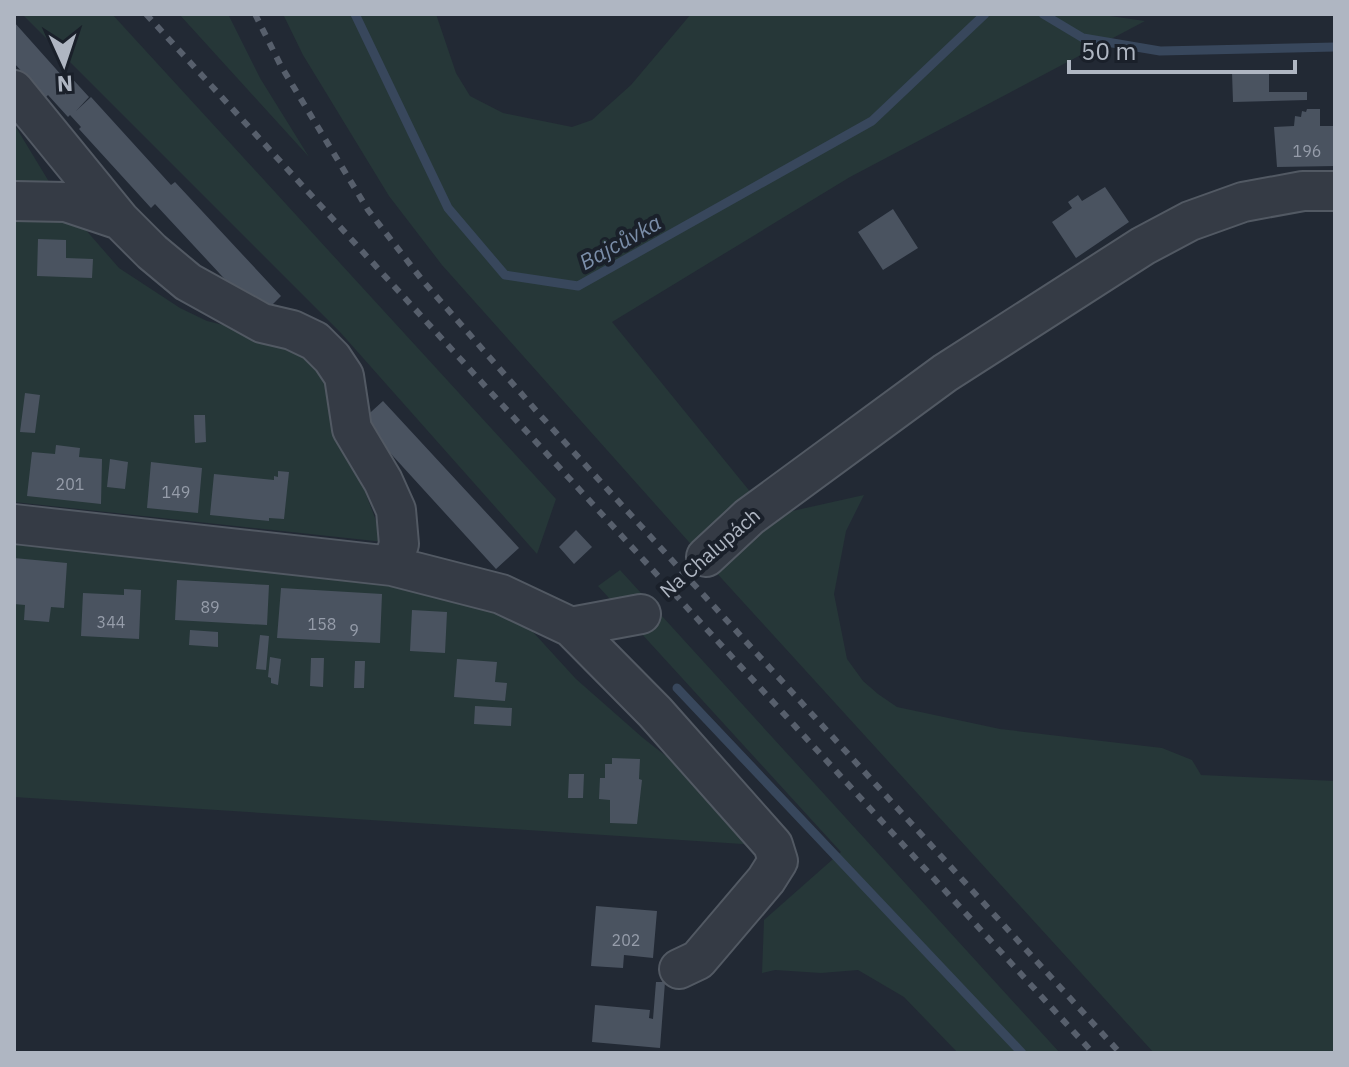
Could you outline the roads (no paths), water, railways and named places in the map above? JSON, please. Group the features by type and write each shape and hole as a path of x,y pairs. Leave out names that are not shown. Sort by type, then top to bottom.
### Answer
{"street":[{"path":"14,90 120,220 152,252 188,282 262,323 292,330 315,341 332,358 344,376 352,429 383,481 396,510 399,544 392,566"},
{"name":"Na Chalupách","path":"706,557 749,517 945,373 1143,246 1190,221 1243,202 1303,191 1335,191"},
{"path":"14,201 66,202 120,220"},
{"path":"14,524 392,566 501,594 571,627 655,712 773,845 778,861 766,880 698,960 679,969"},
{"name":"Na Chalupách","path":"571,627 641,614"}],"waterway":[{"name":"Bajcůvka","path":"355,14 448,208 505,275 578,286 872,121 985,14"},
{"name":"Bajcůvka","path":"1043,14 1083,38 1160,51 1335,47"},
{"path":"677,688 1022,1053"}],"railway":[{"path":"146,14 1093,1053"},
{"path":"255,14 281,66 368,210 423,281 540,415 1120,1053"}]}
